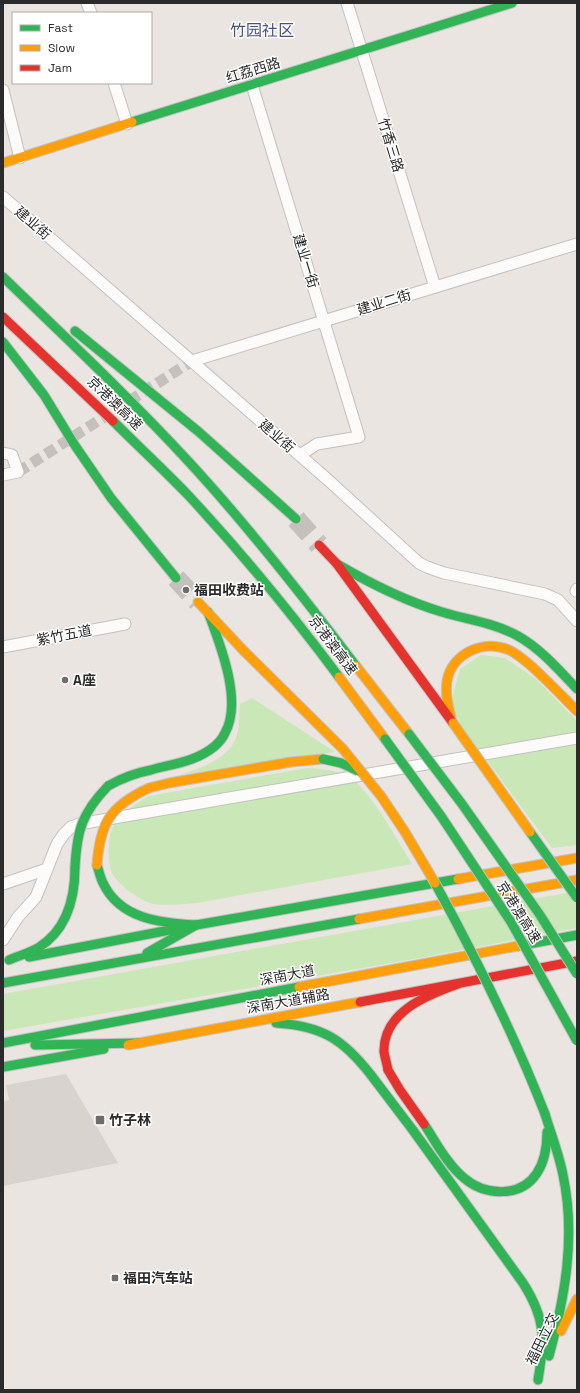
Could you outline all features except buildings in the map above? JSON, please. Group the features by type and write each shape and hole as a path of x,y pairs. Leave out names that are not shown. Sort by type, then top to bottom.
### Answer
{"main road":[{"name":"红荔西路","path":"3,163 512,3"},
{"path":"3,272 57,316"},
{"name":"京港澳高速","path":"3,277 126,397 194,468 251,532 311,606 462,804 540,915 577,974"},
{"name":"京港澳高速","path":"3,317 188,495 252,566 314,643 441,816 511,922 577,1041"},
{"path":"69,326 199,432 296,519"},
{"path":"3,342 44,395 111,498 176,578"},
{"path":"319,545 337,564 453,723 577,898"},
{"path":"337,564 364,580 403,598 441,612 506,630 517,635 528,642 577,689"},
{"path":"198,602 244,651 343,749 380,795 418,855 457,922 507,1023 545,1114 557,1151 565,1184 570,1252 559,1320 549,1356"},
{"path":"6,961 37,948 49,939 59,928 67,915 72,901 77,841 80,828 83,819 97,797 108,786 119,779 132,774 203,755 212,750 226,733 232,710 230,682 221,649 208,612"},
{"path":"453,723 446,694 449,673 454,663 461,656 472,649 485,646 497,647 517,654 537,671 576,710"},
{"path":"196,925 174,925 155,921 130,912 119,905 104,888 99,876 97,865 97,849 100,835 112,811 123,801 136,793 169,783 291,762 323,759 338,761 349,765 358,770 370,782"},
{"path":"6,961 196,925 577,858"},
{"path":"3,983 577,880"},
{"path":"130,960 154,949 196,925"},
{"name":"深南大道","path":"3,1043 577,935"},
{"name":"深南大道辅路","path":"3,1067 577,961"},
{"path":"458,984 414,1002 395,1020 385,1037 385,1061 388,1070 400,1090 454,1167 464,1178 474,1185 493,1192 516,1190 526,1186 533,1179 543,1164 548,1143 545,1114"},
{"path":"245,1023 294,1024 308,1027 337,1040 350,1050 412,1129 523,1283 538,1308 542,1349 538,1380"},
{"path":"3,1046 139,1042"},
{"name":"福田立交","path":"534,1390 577,1300"}],"street":[{"name":"竹香三路","path":"347,3 435,287"},
{"path":"114,84 127,124"},
{"name":"建业一街","path":"252,85 359,438 317,444 300,455"},
{"path":"3,90 20,158"},
{"name":"建业街","path":"3,197 300,455 420,563 431,569 444,573 545,594 558,600 577,622"},
{"name":"建业二街","path":"192,361 577,244"},
{"path":"3,453 12,455 18,472 3,475"},
{"name":"紫竹五道","path":"3,647 125,624"},
{"path":"3,940 18,918 36,897 57,844 71,827 79,824 577,738"},
{"path":"3,884 48,869"}],"green space":[{"path":"481,655 505,658 536,679 577,721 577,845 552,848 456,719 452,699 460,669"},
{"path":"252,698 335,752 180,775 220,758 232,746 236,738 239,725 240,704"},
{"path":"307,768 334,771 349,777 357,783 374,804 412,864 197,903 170,905 154,904 143,900 125,888 112,873 109,863 109,853 110,838 113,827 125,812 149,796"},
{"path":"577,891 577,928 414,959 3,1031 3,994"}],"shaded area":[{"path":"66,1074 118,1163 3,1186 3,1101 9,1100 6,1085"}],"tunnel":[{"path":"18,472 192,361"},
{"path":"296,519 319,545"},
{"path":"176,578 198,602"}],"traffic: fast":[{"path":"132,122 512,3"},
{"path":"3,277 121,391 189,462 233,511 275,562 356,666"},
{"path":"75,331 199,432 296,519"},
{"path":"3,342 44,395 74,444 111,498 176,578"},
{"path":"113,421 170,476 228,539 285,607 339,677"},
{"path":"337,564 375,585 415,603 491,625 518,636 542,653 577,689"},
{"path":"108,786 134,774 197,757 211,749 219,742 225,733 230,720 232,705 231,689 228,672 208,612"},
{"path":"409,734 462,804 540,915 577,974"},
{"path":"385,739 441,816 511,922 577,1041"},
{"path":"323,759 341,763 358,771"},
{"path":"75,867 77,843 82,823 92,805 108,786"},
{"path":"530,832 577,898"},
{"path":"97,865 102,881 110,895 130,912 142,917 169,923 196,925"},
{"path":"9,960 38,948 48,941 56,932 62,923 71,902 75,879 75,867"},
{"path":"29,957 196,925 458,879"},
{"path":"435,883 494,997 545,1114"},
{"path":"3,983 359,919"},
{"path":"147,953 196,925"},
{"path":"518,946 577,935"},
{"path":"3,1043 299,987"},
{"path":"276,1023 306,1027 319,1031 330,1037 351,1052 371,1075"},
{"path":"35,1045 139,1043"},
{"path":"3,1067 104,1049"},
{"path":"371,1075 412,1129"},
{"path":"545,1114 561,1167 567,1198 569,1221 569,1244 564,1289 549,1356"},
{"path":"424,1124 447,1160 464,1178 482,1188 502,1192 522,1187 537,1173 542,1164 545,1153 547,1132"},
{"path":"412,1129 531,1296 540,1319 542,1330 542,1353 538,1380"}],"traffic: slow":[{"path":"3,163 132,122"},
{"path":"198,602 244,651 343,749"},
{"path":"451,717 446,690 450,671 462,656 470,651 489,646 509,650 519,656 541,675 577,711"},
{"path":"356,666 409,734"},
{"path":"339,677 385,739"},
{"path":"453,723 530,832"},
{"path":"343,749 381,796 405,832 435,883"},
{"path":"149,788 169,783 291,762 323,759"},
{"path":"97,865 98,850 104,827 116,809 149,788"},
{"path":"458,879 577,858"},
{"path":"359,919 577,880"},
{"path":"299,987 518,946"},
{"path":"128,1045 360,1002"},
{"path":"561,1331 577,1299"}],"traffic: jam":[{"path":"3,317 113,421"},
{"path":"319,545 337,564 453,723"},
{"path":"360,1002 577,961"},
{"path":"388,1070 384,1052 386,1038 391,1026 399,1016 409,1007 421,1000 458,984"},
{"path":"388,1070 424,1124"}],"place":[{"name":"福田收费站","path":"186,590"},
{"name":"A座","path":"65,680"},
{"name":"竹子林","path":"100,1120"},
{"name":"福田汽车站","path":"115,1278"}],"district":[{"name":"竹园社区","path":"262,30"}]}
